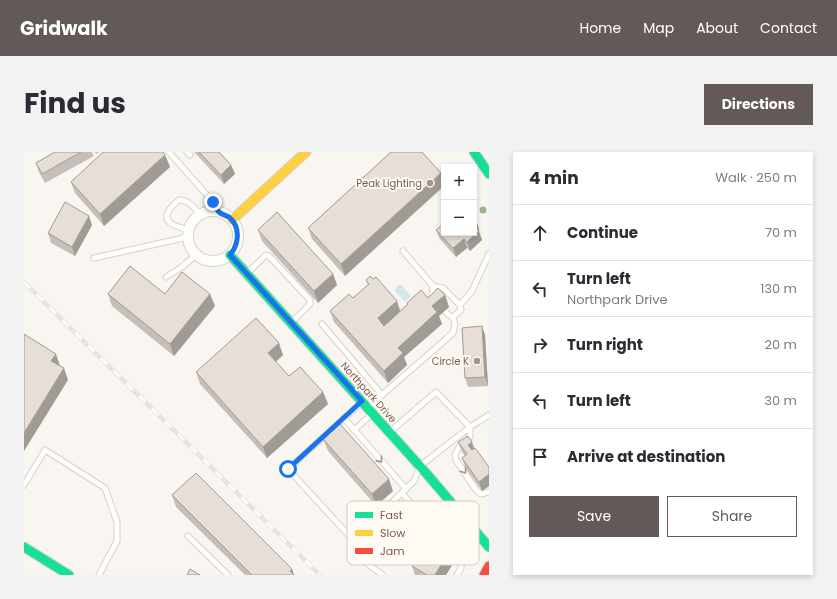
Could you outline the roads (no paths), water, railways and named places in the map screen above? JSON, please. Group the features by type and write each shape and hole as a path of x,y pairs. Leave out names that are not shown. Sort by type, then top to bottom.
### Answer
{"street":[{"path":"474,152 489,174"},
{"path":"232,220 302,153"},
{"path":"209,212 218,212 232,220 237,230 238,240 230,255 222,260 212,261 203,259 196,254 189,244 189,234 193,222 201,215 209,212"},
{"name":"Northpark Drive","path":"230,255 368,407 450,501"},
{"name":"Northpark Drive","path":"479,535 489,547"},
{"path":"24,547 69,575"},
{"path":"484,575 489,566"}],"lane":[{"path":"170,152 213,202 218,212"},
{"path":"189,234 169,222 167,216 168,212 179,200 183,199 201,215"},
{"path":"94,258 189,234"},
{"path":"403,251 433,286 444,288 460,305"},
{"path":"166,277 196,254"},
{"path":"453,317 460,310 460,305 472,291 489,254"},
{"path":"246,273 266,256 269,256 310,300 310,304 291,323"},
{"path":"433,286 432,296 438,304"},
{"path":"347,533 288,469 344,418 368,407 453,333 455,325 453,317 445,310"},
{"path":"322,324 382,395"},
{"path":"390,432 436,392 470,427 471,436 457,450 455,454 456,460 476,490 481,494 489,492"},
{"path":"354,430 368,407"},
{"path":"394,501 414,481 420,466 470,427 489,415"},
{"path":"344,418 411,501"},
{"path":"24,485 45,450 105,488 117,522 117,541 99,575"},
{"path":"188,536 228,575"},
{"path":"369,565 383,575"},
{"path":"457,575 461,565"}],"water":[{"path":"400,284 411,296 405,302 394,290"}],"railway":[{"path":"24,282 320,575"}],"place":[{"name":"Peak Lighting","path":"430,183"},
{"name":"Circle K","path":"477,361"}]}
